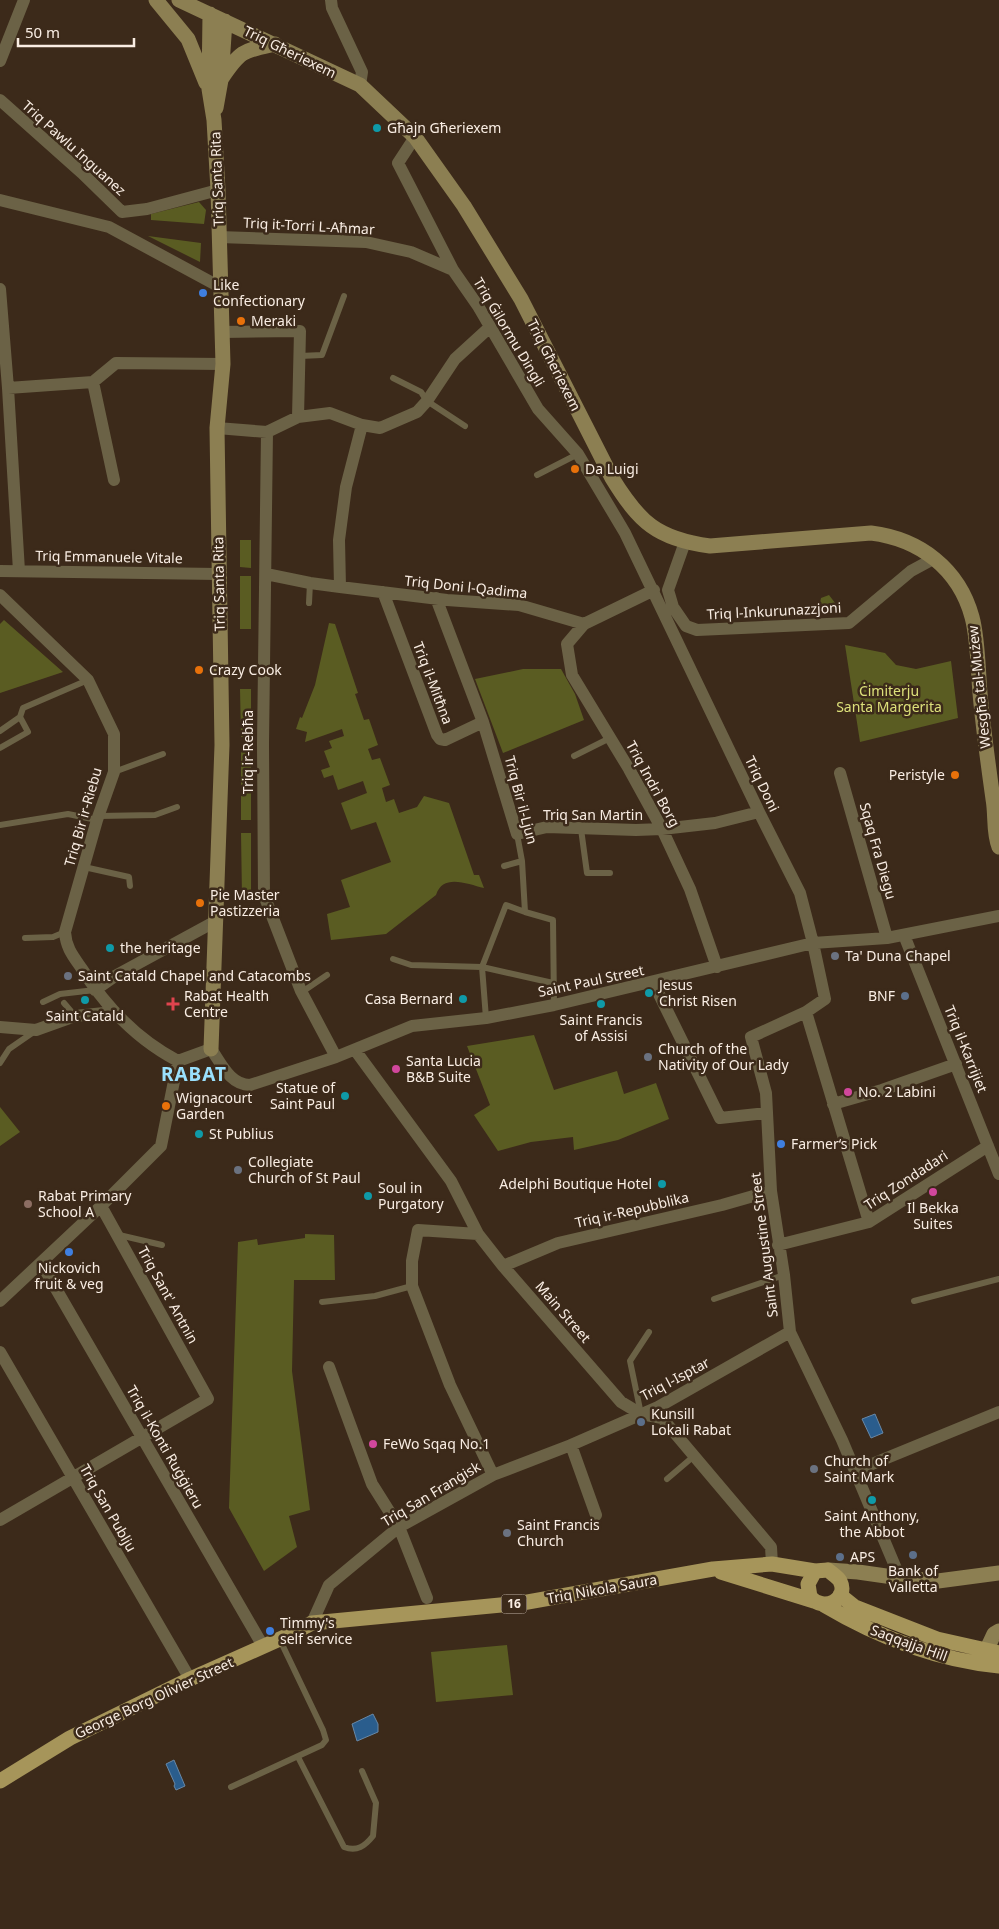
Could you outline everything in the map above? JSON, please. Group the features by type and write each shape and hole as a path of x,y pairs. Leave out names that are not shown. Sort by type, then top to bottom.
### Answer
{"main road":[{"name":"Triq Nikola Saura","path":"312,1623 522,1603 713,1569 772,1564 822,1570"},
{"path":"772,1564 793,1594"},
{"name":"Triq Nikola Saura","path":"713,1569 819,1603"},
{"path":"822,1570 839,1580 840,1594 835,1601 819,1603 810,1597 808,1584 822,1570"},
{"name":"Saqqajja Hill","path":"840,1594 855,1607 937,1640 993,1651"},
{"name":"Saqqajja Hill","path":"819,1603 853,1622 939,1656 968,1663 999,1666"},
{"name":"George Borg Olivier Street","path":"0,1781 70,1738 190,1679 312,1623"}],"street":[{"path":"0,61 24,0"},
{"path":"156,0 188,39 215,85 235,58 247,50 275,44"},
{"name":"Triq Għeriexem","path":"180,0 360,85 415,137 464,206 521,299 612,478 624,498 640,518 657,530 685,542 710,546 871,533 886,535 906,540 935,558 953,576"},
{"path":"331,0 332,8 362,72 360,85"},
{"name":"Triq Santa Rita","path":"210,14 215,85 214,120 223,364 218,428 218,574 222,745 211,1049"},
{"name":"Triq Santa Rita","path":"215,85 226,21"},
{"name":"Triq Pawlu Inguanez","path":"0,100 82,173 122,212 146,209 218,190"},
{"name":"Triq Ġilormu Dingli","path":"415,137 398,163 453,270 478,306 538,409 578,454 626,533"},
{"path":"0,200 109,227 220,288"},
{"path":"109,227 122,212"},
{"name":"Triq it-Torri L-Aħmar","path":"219,237 366,242 411,252 453,270"},
{"path":"0,289 20,571"},
{"path":"218,428 267,432 298,417 330,413 362,425 380,428 417,412 427,401 455,359 490,327"},
{"path":"222,332 300,331 298,417"},
{"path":"8,388 93,382 116,363 223,364"},
{"path":"93,382 114,480"},
{"path":"340,587 339,540 346,487 362,425"},
{"name":"Triq ir-Rebħa","path":"267,432 263,744 264,895 302,992 336,1057"},
{"path":"626,533 640,518"},
{"name":"Triq Doni","path":"626,533 759,812 800,893 813,943 824,999 806,1012 751,1037"},
{"name":"Triq l-Inkurunazzjoni","path":"685,542 668,590 673,607 686,626 697,630 848,623 910,571 935,558"},
{"name":"Triq Emmanuele Vitale","path":"0,571 218,574"},
{"name":"Triq Doni l-Qadima","path":"266,574 340,587 519,605 584,624"},
{"name":"Wesgħa tal-Mużew","path":"953,576 965,595 973,619 987,764 996,807 996,838 999,847"},
{"path":"584,624 654,590"},
{"name":"Triq il-Mitħna","path":"383,592 440,739 444,740 483,722"},
{"name":"Triq Bir ir-Riebu","path":"0,595 88,680 114,734 114,772 98,818 65,932"},
{"name":"Triq Bir il-Ljun","path":"436,598 483,722 517,834"},
{"name":"Triq Indrì Borg","path":"584,624 568,644 572,675 662,829 690,890 717,967"},
{"name":"Sqaq Fra Diegu","path":"840,772 887,938"},
{"name":"Triq San Martin","path":"517,834 547,827 662,829 715,823 759,812"},
{"name":"Saint Paul Street","path":"211,1049 234,1080 244,1085 256,1084 355,1050 412,1026 486,1018 554,1005 813,943 887,938 999,916"},
{"path":"95,990 115,976 216,922"},
{"path":"65,932 66,945 95,990 114,1012 162,1053 178,1061 211,1049"},
{"name":"Triq il-Karrijiet","path":"904,935 999,1174"},
{"path":"653,982 720,1118 767,1113"},
{"path":"0,1027 36,1030 75,1016 114,1012"},
{"path":"806,1012 869,1222"},
{"name":"Saint Augustine Street","path":"751,1037 766,1093 771,1191 784,1274 790,1332 842,1440 900,1578"},
{"name":"Main Street","path":"355,1050 451,1181 478,1234 503,1266 621,1402 641,1414 662,1418 772,1547 772,1564"},
{"path":"0,1300 41,1263 161,1146 178,1061"},
{"path":"833,1104 882,1090 956,1064"},
{"name":"Triq Zondadari","path":"778,1245 869,1222 988,1146"},
{"name":"Triq ir-Repubblika","path":"503,1266 558,1243 722,1205 771,1191"},
{"name":"Triq Sant' Antnin","path":"100,1206 208,1398 142,1438"},
{"path":"478,1234 418,1230 412,1261 412,1286 450,1385 493,1475"},
{"name":"Triq il-Konti Ruġġieru","path":"41,1263 263,1646"},
{"name":"Triq l-Isptar","path":"570,1445 658,1407 790,1332"},
{"name":"Triq San Publju","path":"0,1352 190,1679"},
{"path":"329,1367 372,1484 399,1527 427,1598"},
{"path":"855,1471 999,1412"},
{"path":"0,1520 142,1438"},
{"path":"570,1445 596,1515"},
{"name":"Triq San Franġisk","path":"312,1623 329,1585 399,1527 493,1475 570,1445"},
{"path":"822,1570 938,1581 999,1572"},
{"name":"Saqqajja Hill","path":"993,1651 994,1634 999,1630"}],"lane":[{"path":"300,356 322,355 344,296"},
{"path":"393,378 421,392 427,401 465,426"},
{"path":"537,474 578,454"},
{"path":"309,603 310,583"},
{"path":"0,748 28,732 20,717 22,708 88,680"},
{"path":"0,731 20,717"},
{"path":"574,756 610,738"},
{"path":"114,772 164,754"},
{"path":"641,791 655,786"},
{"path":"0,825 68,814 98,818 155,815 177,807"},
{"path":"580,829 587,873 610,873"},
{"name":"Triq Bir il-Ljun","path":"517,834 522,861 525,912"},
{"path":"504,866 522,861"},
{"path":"84,867 129,877 130,886"},
{"path":"486,1018 482,967 506,905 554,920 554,1005"},
{"path":"25,938 53,937 65,932"},
{"path":"393,958 410,965 482,967 554,983"},
{"path":"302,992 327,975"},
{"path":"43,1002 60,994 95,990"},
{"path":"64,1003 75,1016"},
{"path":"0,1063 9,1049 36,1030"},
{"path":"118,1235 162,1245"},
{"path":"714,1299 784,1274"},
{"path":"914,1301 999,1279"},
{"path":"322,1302 375,1296 412,1286"},
{"path":"641,1414 630,1361 649,1332"},
{"path":"667,1479 694,1456"},
{"path":"230,1787 322,1745 326,1737 280,1639"},
{"path":"298,1757 344,1847 351,1850 358,1849 374,1836 376,1803 362,1771"}],"green space":[{"path":"199,202 206,210 204,224 151,220 151,214"},
{"path":"148,236 201,243 200,262"},
{"path":"240,540 251,540 251,568 240,567"},
{"path":"240,576 251,576 251,629 240,629"},
{"path":"829,595 842,612 818,614 821,598"},
{"path":"4,620 63,672 0,693 0,624"},
{"path":"329,623 335,624 358,693 355,694 364,720 369,719 378,745 368,749 372,760 380,758 390,785 382,788 386,802 394,799 399,813 417,807 424,796 449,803 474,875 479,875 484,888 456,882 444,884 439,888 436,895 386,934 331,940 327,914 350,907 341,880 391,862 376,822 351,830 341,803 367,793 363,781 338,790 333,775 324,778 321,770 330,767 324,751 332,748 329,741 344,736 342,729 305,742 307,732 296,729 315,685"},
{"name":"Ċimiterju Santa Margerita","path":"845,645 885,653 896,665 916,669 951,661 958,718 860,742"},
{"path":"523,669 561,669 575,694 584,720 503,753 475,679"},
{"path":"240,689 251,689 251,737 241,737"},
{"path":"241,750 251,750 251,820 241,820"},
{"path":"241,833 251,833 251,894 242,897"},
{"path":"534,1035 554,1090 617,1071 624,1094 656,1083 669,1119 618,1140 574,1150 573,1137 531,1142 498,1151 474,1115 490,1105 467,1046"},
{"path":"0,1107 20,1132 0,1146"},
{"path":"305,1234 334,1235 335,1280 294,1280 292,1371 310,1510 289,1516 297,1547 264,1571 229,1508 238,1242 257,1239 258,1245 305,1238"},
{"path":"507,1645 513,1695 436,1702 431,1652"}],"water":[{"path":"875,1414 883,1433 871,1438 862,1419"},
{"path":"373,1714 378,1724 378,1732 357,1741 352,1724"},
{"path":"174,1760 185,1786 176,1790 166,1764"}],"place":[{"name":"Għajn Għeriexem","path":"377,128"},
{"name":"Like Confectionary","path":"203,293"},
{"name":"Meraki","path":"241,321"},
{"name":"Da Luigi","path":"575,469"},
{"name":"Crazy Cook","path":"199,670"},
{"name":"Peristyle","path":"955,775"},
{"name":"Pie Master Pastizzeria","path":"200,903"},
{"name":"the heritage","path":"110,948"},
{"name":"Ta' Duna Chapel","path":"835,956"},
{"name":"Saint Catald Chapel and Catacombs","path":"68,976"},
{"name":"Jesus Christ Risen","path":"649,993"},
{"name":"BNF","path":"905,996"},
{"name":"Casa Bernard","path":"463,999"},
{"name":"Saint Catald","path":"85,1000"},
{"name":"Rabat Health Centre","path":"173,1004"},
{"name":"Saint Francis of Assisi","path":"601,1004"},
{"name":"Church of the Nativity of Our Lady","path":"648,1057"},
{"name":"Santa Lucia B&B Suite","path":"396,1069"},
{"name":"No. 2 Labini","path":"848,1092"},
{"name":"Statue of Saint Paul","path":"345,1096"},
{"name":"Wignacourt Garden","path":"166,1106"},
{"name":"St Publius","path":"199,1134"},
{"name":"Farmer‘s Pick","path":"781,1144"},
{"name":"Collegiate Church of St Paul","path":"238,1170"},
{"name":"Adelphi Boutique Hotel","path":"662,1184"},
{"name":"Il Bekka Suites","path":"933,1192"},
{"name":"Soul in Purgatory","path":"368,1196"},
{"name":"Rabat Primary School A","path":"28,1204"},
{"name":"Nickovich fruit & veg","path":"69,1252"},
{"name":"Kunsill Lokali Rabat","path":"641,1422"},
{"name":"FeWo Sqaq No.1","path":"373,1444"},
{"name":"Church of Saint Mark","path":"814,1469"},
{"name":"Saint Anthony, the Abbot","path":"872,1500"},
{"name":"Saint Francis Church","path":"507,1533"},
{"name":"Bank of Valletta","path":"913,1555"},
{"name":"APS","path":"840,1557"},
{"name":"Timmy's self service","path":"270,1631"}],"district":[{"name":"RABAT","path":"194,1074"}]}
